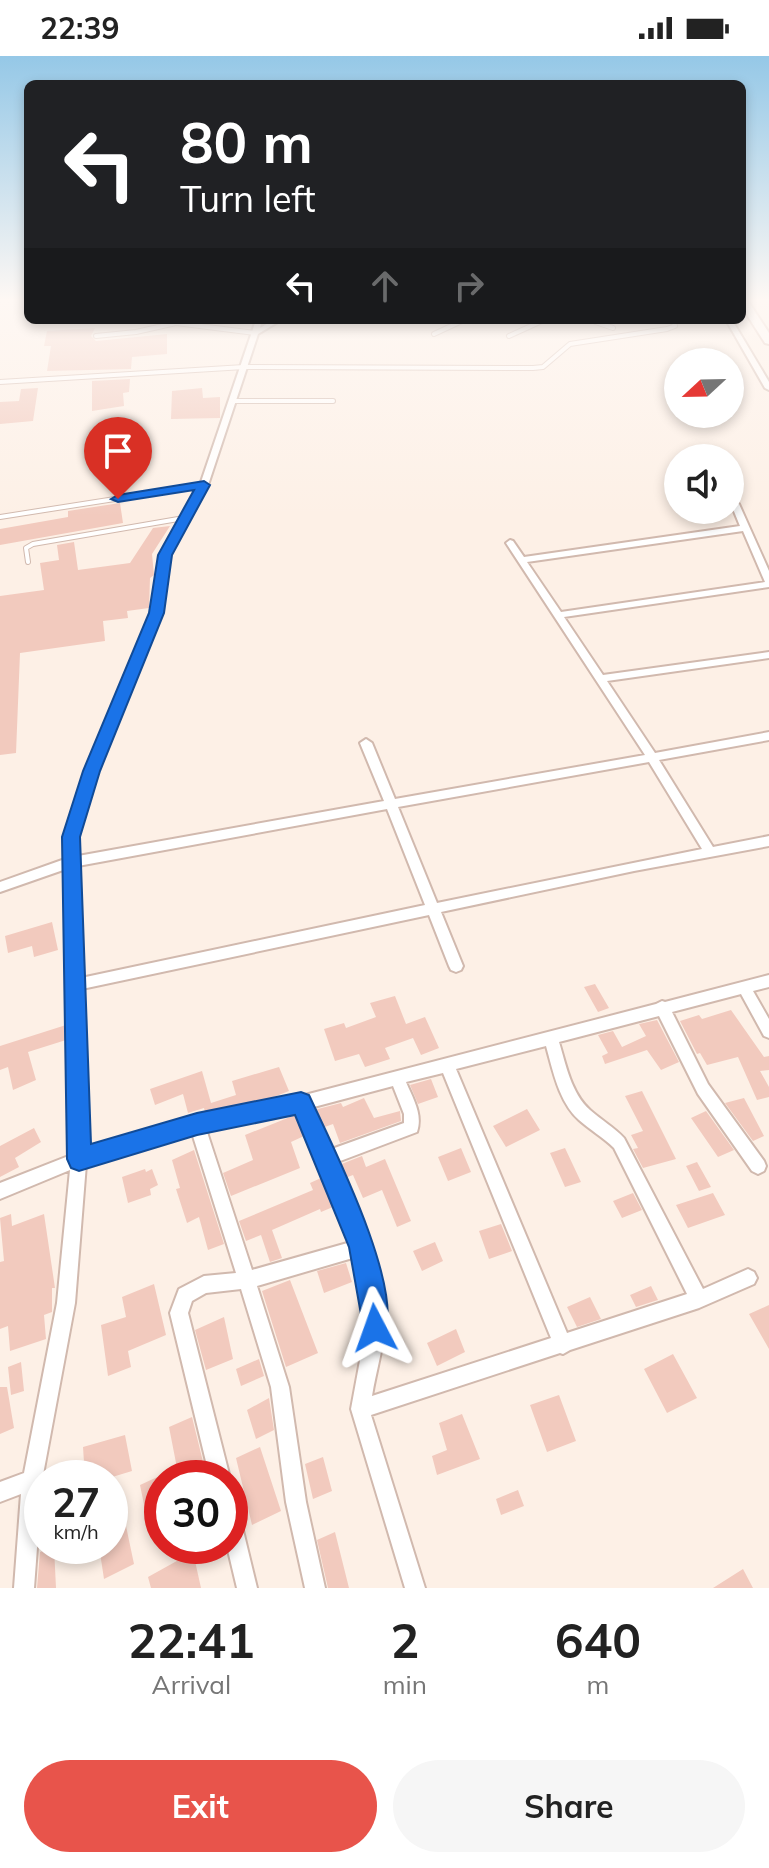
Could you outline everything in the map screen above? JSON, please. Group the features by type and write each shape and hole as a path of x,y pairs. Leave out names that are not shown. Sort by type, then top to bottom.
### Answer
{"street":[{"path":"36,1460 66,1303 79,1159 71,837 78,809 156,613 162,563 204,485 242,372"},
{"path":"558,615 769,582 743,524"},
{"path":"522,560 745,528"},
{"path":"510,543 652,757 710,852"},
{"path":"601,679 769,655"},
{"path":"0,887 72,862 769,736"},
{"path":"366,743 456,966"},
{"path":"75,985 769,841"},
{"path":"0,1191 79,1159 197,1124 301,1103 769,981"},
{"path":"744,987 769,1032"},
{"path":"662,1007 703,1089 758,1166"},
{"path":"550,1037 571,1098 585,1115 608,1129 619,1143 699,1299"},
{"path":"447,1064 563,1345"},
{"path":"326,1159 412,1127 412,1114 397,1078"},
{"path":"301,1103 362,1247 376,1311 360,1409 415,1588"},
{"path":"197,1124 280,1387 296,1502 315,1588"},
{"path":"216,1460 179,1313 185,1295 193,1289 248,1280 362,1247"},
{"path":"360,1409 563,1345 699,1299 748,1278"},
{"path":"0,1492 24,1483"},
{"path":"24,1588 26,1564"},
{"path":"241,1564 247,1588"}],"lane":[{"path":"0,382 155,372"},
{"path":"233,401 333,401"},
{"path":"0,517 204,485"},
{"path":"28,562 26,548 33,544 184,518"}],"building":[{"path":"130,379 129,392 123,393 124,406 92,411 92,381"},
{"path":"38,388 33,421 0,424 0,402 19,401 21,389"},
{"path":"202,388 203,398 220,397 220,418 171,419 172,391"},
{"path":"120,503 123,523 0,545 0,529 68,517 68,511"},
{"path":"170,526 152,554 154,575 150,578 149,608 127,611 128,618 103,621 105,641 20,653 16,753 0,755 0,596 44,590 40,563 59,560 57,545 74,542 78,570 130,563 153,528"},
{"path":"52,922 58,950 34,957 32,946 8,953 5,936"},
{"path":"595,984 609,1008 598,1012 584,987"},
{"path":"395,996 406,1024 425,1017 439,1048 421,1055 413,1038 385,1048 390,1059 365,1067 359,1054 335,1061 324,1029 344,1023 346,1028 376,1017 370,1003"},
{"path":"731,1010 764,1057 769,1056 769,1070 760,1071 769,1087 769,1097 757,1100 738,1057 707,1065 700,1053 697,1054 680,1021 699,1015 702,1019"},
{"path":"657,1020 679,1062 661,1070 647,1050 605,1064 602,1056 608,1053 598,1035 613,1031 622,1047 646,1036 639,1024"},
{"path":"66,1025 66,1040 28,1052 36,1080 13,1090 8,1067 0,1070 0,1046"},
{"path":"279,1067 289,1091 266,1100 205,1112 204,1108 188,1113 183,1094 155,1105 150,1089 202,1071 211,1103 236,1095 232,1081"},
{"path":"431,1079 438,1097 418,1104 410,1085"},
{"path":"642,1091 676,1159 643,1168 633,1149 638,1148 631,1135 643,1131 625,1096"},
{"path":"364,1098 374,1118 400,1111 401,1121 340,1143 333,1124 322,1128 314,1110 341,1103 343,1107"},
{"path":"744,1098 764,1136 753,1141 725,1103"},
{"path":"527,1109 540,1130 506,1147 493,1126"},
{"path":"706,1111 734,1150 718,1157 691,1118"},
{"path":"295,1115 304,1136 291,1142 300,1168 231,1196 223,1173 253,1160 245,1135"},
{"path":"34,1128 41,1142 15,1158 19,1167 0,1177 0,1146"},
{"path":"461,1148 471,1172 448,1181 438,1157"},
{"path":"565,1148 581,1182 565,1187 550,1153"},
{"path":"194,1150 224,1244 208,1250 199,1217 187,1223 176,1189 180,1188 172,1160"},
{"path":"362,1156 366,1167 385,1159 411,1221 397,1227 382,1190 363,1198 353,1175 345,1178 339,1165"},
{"path":"697,1162 711,1187 699,1191 686,1166"},
{"path":"145,1169 146,1172 152,1169 158,1185 150,1189 151,1195 128,1203 122,1177"},
{"path":"321,1178 333,1207 321,1212 320,1209 272,1230 282,1258 270,1262 261,1235 246,1241 239,1221 313,1190 310,1183"},
{"path":"633,1193 642,1210 622,1218 613,1201"},
{"path":"713,1193 725,1215 688,1228 676,1205"},
{"path":"11,1214 12,1226 44,1214 55,1288 52,1288 52,1312 44,1315 46,1339 10,1351 8,1326 0,1329 0,1262 4,1261 0,1218"},
{"path":"501,1224 512,1251 489,1259 479,1231"},
{"path":"435,1242 443,1261 422,1271 413,1251"},
{"path":"346,1263 352,1282 324,1293 317,1271"},
{"path":"290,1280 318,1353 286,1367 262,1291"},
{"path":"154,1284 166,1335 128,1351 131,1367 108,1376 101,1325 126,1317 122,1297"},
{"path":"651,1286 658,1300 636,1307 630,1295"},
{"path":"590,1297 601,1319 577,1327 567,1307"},
{"path":"769,1305 769,1349 749,1314"},
{"path":"224,1317 233,1359 206,1370 195,1330"},
{"path":"456,1329 465,1352 437,1366 427,1343"},
{"path":"673,1354 697,1398 667,1413 644,1369"},
{"path":"259,1359 264,1376 241,1386 236,1369"},
{"path":"21,1362 24,1391 11,1395 8,1367"},
{"path":"0,1387 7,1387 14,1428 0,1434"},
{"path":"559,1395 576,1441 547,1452 530,1405"},
{"path":"269,1398 274,1430 256,1439 247,1410"},
{"path":"462,1414 480,1459 437,1475 432,1456 447,1450 439,1423"},
{"path":"192,1417 203,1460 175,1460 169,1427"},
{"path":"125,1435 132,1471 128,1472 128,1460 84,1460 83,1447"},
{"path":"260,1447 281,1511 252,1525 248,1508 248,1460 236,1458"},
{"path":"323,1457 332,1491 313,1499 305,1464"},
{"path":"144,1483 144,1504 140,1485"},
{"path":"518,1490 524,1506 501,1515 496,1499"},
{"path":"335,1532 349,1588 328,1588 317,1540"},
{"path":"128,1536 134,1564 104,1579 102,1564 128,1564"},
{"path":"39,1564 55,1564 56,1588 37,1588"},
{"path":"171,1564 196,1564 201,1588 151,1588 148,1577"},
{"path":"743,1569 753,1588 713,1588"}],"route":[{"path":"118,499 204,485 165,555 156,613 92,771 71,837 79,1159 197,1124 301,1103 362,1247 376,1311 375,1328"}]}
